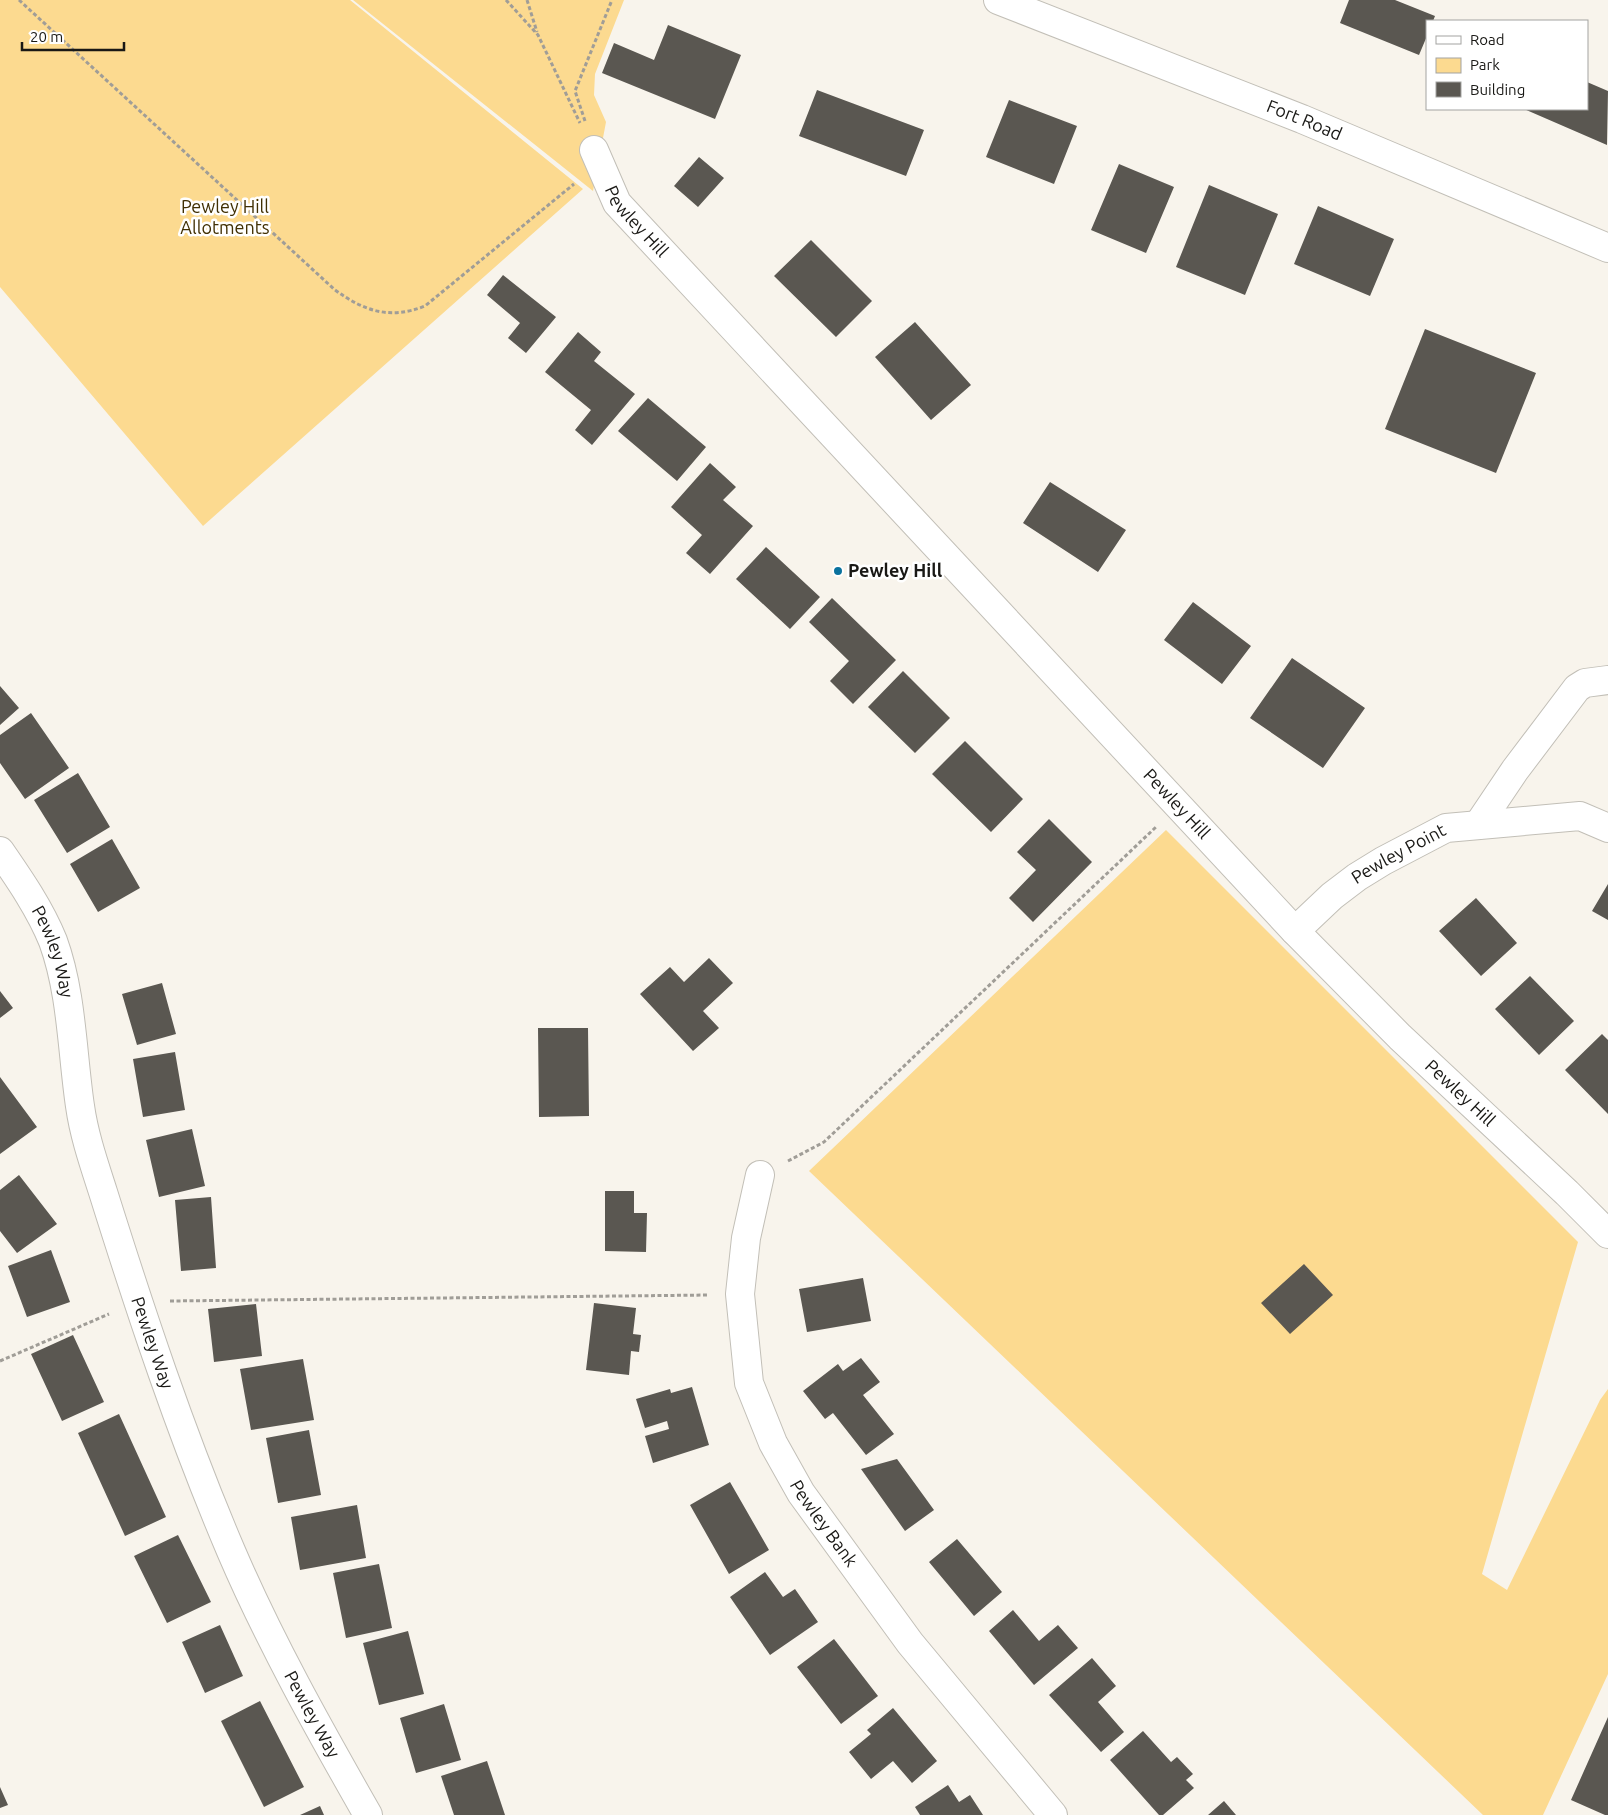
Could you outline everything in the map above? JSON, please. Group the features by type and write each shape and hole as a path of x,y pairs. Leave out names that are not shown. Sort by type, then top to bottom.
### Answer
{"street":[{"name":"Fort Road","path":"998,0 1302,119 1608,248"},
{"name":"Pewley Hill","path":"597,157 617,203 1178,807 1295,931 1400,1037 1567,1193 1608,1234"},
{"path":"1478,825 1515,770 1577,688 1585,683 1608,680"},
{"name":"Pewley Point","path":"1295,931 1332,896 1383,861 1446,828 1580,816 1608,828"},
{"name":"Pewley Way","path":"0,851 27,890 53,942 65,989 84,1126 137,1302 181,1424 231,1551 302,1697 368,1815"},
{"name":"Pewley Bank","path":"760,1174 746,1238 740,1294 749,1383 773,1443 800,1493 910,1643 1053,1815"}],"path":[{"path":"19,0 334,290 369,310 409,313 425,306 597,157"},
{"path":"506,0 538,35"},
{"path":"527,0 538,35 597,157"},
{"path":"597,157 575,91 612,0"},
{"path":"760,1174 824,1142 1178,807"},
{"path":"0,1362 137,1302 740,1294"}],"green space":[{"name":"Pewley Hill Allotments","path":"0,0 350,0 583,189 203,526 0,287"},
{"path":"353,0 624,0 595,74 594,95 606,122 593,191"},
{"path":"1166,830 1578,1242 1482,1574 1507,1590 1600,1400 1608,1389 1608,1674 1543,1815 1483,1815 809,1171"}],"building":[{"path":"1349,0 1395,0 1435,16 1433,20 1426,20 1426,38 1419,55 1340,23"},
{"path":"668,25 741,55 715,119 602,73 614,43 654,60"},
{"path":"1588,82 1608,91 1607,145 1526,110 1588,110"},
{"path":"817,90 924,130 906,176 799,136"},
{"path":"1009,100 1077,126 1054,184 986,157"},
{"path":"699,157 724,178 698,207 674,186"},
{"path":"1119,164 1174,187 1146,253 1091,230"},
{"path":"1209,185 1278,214 1245,295 1176,267"},
{"path":"1318,206 1394,239 1370,296 1294,264"},
{"path":"811,240 872,301 836,337 774,276"},
{"path":"503,275 556,317 526,353 508,338 520,323 487,295"},
{"path":"915,322 971,385 931,420 875,357"},
{"path":"1425,329 1536,373 1496,473 1385,429"},
{"path":"578,332 601,352 594,361 635,394 592,445 575,430 591,410 545,372"},
{"path":"648,398 706,447 677,481 618,431"},
{"path":"710,463 736,487 723,500 753,526 710,574 686,553 702,535 671,507"},
{"path":"1050,482 1126,530 1098,572 1023,523"},
{"path":"766,547 820,597 790,629 736,579"},
{"path":"832,598 896,660 853,704 830,681 849,661 809,622"},
{"path":"1193,602 1251,646 1222,684 1164,640"},
{"path":"1292,658 1365,708 1323,768 1250,718"},
{"path":"903,671 950,718 915,753 868,707"},
{"path":"0,686 19,708 0,725"},
{"path":"31,713 69,768 25,799 0,763 0,735"},
{"path":"965,741 1023,799 991,832 932,774"},
{"path":"78,773 110,827 67,853 34,800"},
{"path":"1049,819 1092,862 1033,922 1009,898 1036,870 1017,852"},
{"path":"112,839 140,888 98,912 70,864"},
{"path":"1608,884 1608,920 1592,911"},
{"path":"1476,898 1517,943 1481,976 1439,931"},
{"path":"709,958 733,983 703,1011 719,1028 693,1051 640,994 670,967 684,982"},
{"path":"1530,976 1574,1021 1539,1055 1495,1009"},
{"path":"162,983 176,1034 137,1045 122,994"},
{"path":"0,991 13,1008 0,1018"},
{"path":"538,1028 588,1028 589,1116 539,1117"},
{"path":"1602,1034 1608,1040 1608,1114 1565,1070"},
{"path":"175,1052 185,1110 143,1117 133,1059"},
{"path":"0,1077 37,1127 0,1154"},
{"path":"192,1129 205,1186 159,1197 146,1140"},
{"path":"19,1175 57,1224 17,1253 0,1231 0,1190"},
{"path":"605,1191 634,1191 634,1213 647,1213 646,1252 605,1251"},
{"path":"211,1197 216,1268 181,1271 175,1200"},
{"path":"51,1250 70,1302 27,1317 8,1266"},
{"path":"1304,1264 1333,1295 1290,1334 1261,1303"},
{"path":"863,1278 871,1321 807,1332 799,1289"},
{"path":"594,1303 636,1308 633,1334 641,1335 639,1352 631,1351 629,1375 586,1370"},
{"path":"256,1304 262,1356 214,1362 208,1309"},
{"path":"73,1335 104,1402 62,1421 31,1354"},
{"path":"861,1358 880,1382 863,1395 894,1434 866,1455 833,1413 825,1419 803,1391 838,1364 843,1371"},
{"path":"303,1359 314,1420 251,1430 240,1369"},
{"path":"692,1387 709,1445 653,1463 645,1436 669,1429 667,1421 645,1428 636,1399 670,1389 671,1393"},
{"path":"119,1414 166,1517 125,1536 78,1433"},
{"path":"309,1430 321,1495 278,1503 266,1438"},
{"path":"897,1459 934,1510 905,1531 861,1469"},
{"path":"730,1482 769,1550 729,1574 690,1505"},
{"path":"357,1505 366,1558 300,1570 291,1517"},
{"path":"178,1535 211,1602 167,1623 134,1556"},
{"path":"957,1539 1002,1592 974,1616 929,1562"},
{"path":"379,1564 392,1628 346,1638 333,1573"},
{"path":"765,1572 783,1597 795,1589 818,1622 770,1655 730,1597"},
{"path":"1013,1610 1039,1641 1058,1625 1078,1648 1034,1685 989,1631"},
{"path":"220,1625 243,1676 205,1693 182,1642"},
{"path":"408,1631 424,1694 379,1705 363,1643"},
{"path":"834,1639 878,1696 841,1724 797,1667"},
{"path":"1092,1658 1116,1686 1098,1702 1124,1732 1101,1752 1049,1695"},
{"path":"260,1701 304,1787 264,1807 221,1721"},
{"path":"444,1704 461,1760 416,1773 400,1718"},
{"path":"893,1708 937,1761 912,1783 893,1761 871,1779 849,1752 871,1734 867,1730"},
{"path":"1608,1717 1608,1815 1605,1815 1571,1800"},
{"path":"1143,1731 1171,1762 1177,1757 1193,1774 1186,1780 1194,1788 1163,1815 1159,1815 1110,1760"},
{"path":"487,1761 505,1815 454,1815 441,1776"},
{"path":"948,1785 959,1802 970,1795 983,1815 920,1815 915,1807"},
{"path":"0,1787 8,1805 0,1808"},
{"path":"1224,1801 1236,1815 1208,1815"},
{"path":"320,1806 324,1815 300,1815"}],"place":[{"name":"Pewley Hill","path":"838,571"}]}
